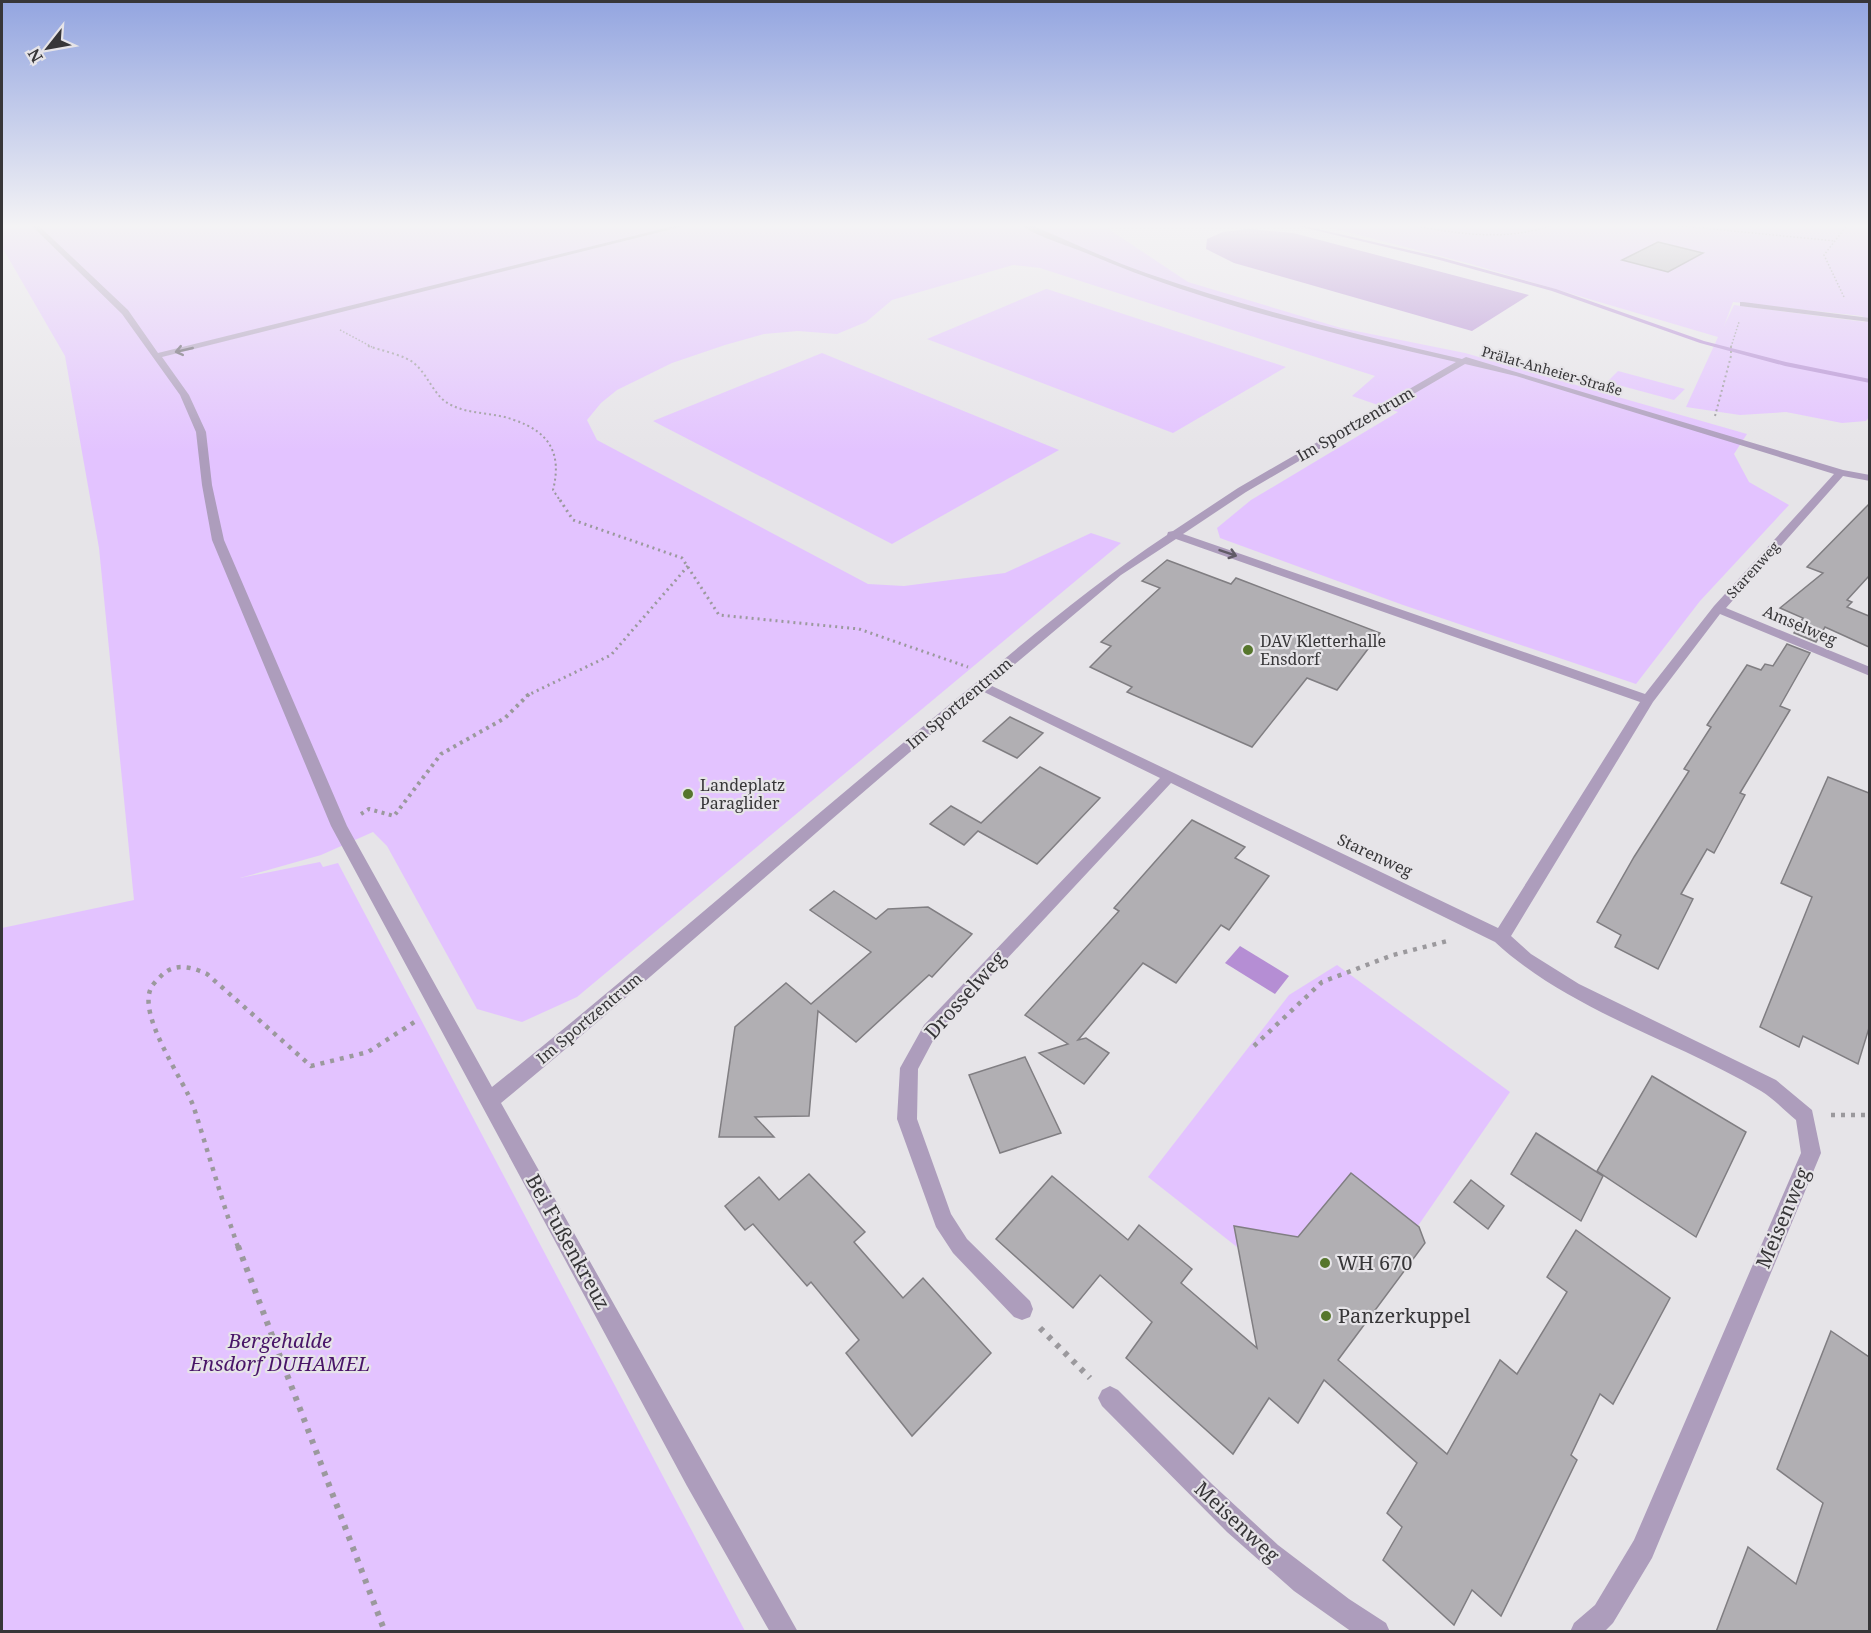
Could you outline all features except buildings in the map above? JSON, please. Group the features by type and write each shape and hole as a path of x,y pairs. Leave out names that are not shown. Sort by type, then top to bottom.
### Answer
{"street":[{"name":"Bei Fußenkreuz","path":"113,300 125,312 184,395 201,432 207,485 218,540 339,826 696,1477 785,1632"},
{"path":"157,356 383,300"},
{"name":"Prälat-Anheier-Straße","path":"1225,300 1323,329 1466,360 1841,473 1869,478"},
{"path":"1743,304 1869,320"},
{"name":"Im Sportzentrum","path":"490,1100 624,991 878,770 1117,573 1172,534 1350,426 1466,360"},
{"name":"Starenweg","path":"988,681 1169,777 1501,937 1648,700 1718,609 1841,473"},
{"path":"1172,534 1648,700"},
{"name":"Amselweg","path":"1718,609 1869,672"},
{"name":"Drosselweg","path":"1022,1309 960,1246 943,1220 908,1119 909,1068 930,1030 1169,777"},
{"path":"1501,937 1525,959 1573,989 1769,1086 1805,1116"},
{"name":"Meisenweg","path":"1583,1632 1604,1614 1643,1549 1811,1153 1805,1116"},
{"name":"Meisenweg","path":"1110,1398 1221,1509 1279,1560 1346,1614 1377,1632"}],"path":[{"path":"1847,300 1856,318"},
{"path":"324,315 334,327 366,345 415,363 431,387 450,405 483,415 513,419 541,433 554,451 558,470 553,490 573,520 682,558 719,615 738,619 859,629 988,681"},
{"path":"1704,431 1717,413 1731,356 1731,345"},
{"path":"339,826 369,809 394,816 441,754 505,718 524,696 611,655 688,566"},
{"path":"1254,1046 1322,982 1394,955 1453,939 1478,925"},
{"path":"385,1632 291,1382 250,1281 214,1179 193,1105 165,1053 148,1005 151,987 166,971 190,966 207,974 311,1066 368,1052 437,1008"},
{"path":"1805,1116 1869,1115"},
{"path":"1022,1309 1110,1398"}],"green space":[{"name":"Bergehalde Ensdorf DUHAMEL","path":"33,300 892,300 866,322 837,334 798,331 764,334 672,363 617,390 601,403 587,420 597,440 868,584 904,586 1005,573 1091,533 1121,543 577,997 522,1022 477,1009 387,846 373,832 321,855 240,878 320,862 323,867 338,863 745,1631 2,1631 2,928 134,900 99,548 65,356"},
{"path":"1019,300 1080,300 1286,367 1173,433 927,339"},
{"path":"1140,300 1249,300 1341,328 1465,353 1747,434 1734,454 1749,482 1789,505 1700,601 1636,684 1403,605 1220,538 1217,528 1251,500 1398,412 1352,396 1375,376"},
{"path":"1594,300 1869,300 1869,417 1866,421 1842,423 1786,412 1740,415 1686,407 1718,337","holes":["1733,302 1862,316 1865,322 1734,305 1724,326"]},
{"path":"822,353 1059,450 892,544 653,421"},
{"path":"1618,371 1685,389 1674,400 1607,382"},
{"path":"1337,965 1510,1092 1345,1332 1148,1177 1289,995"}],"shaded area":[{"path":"1364,300 1521,300 1472,331"},
{"path":"1240,946 1289,976 1275,994 1225,963"}],"waterway":[{"path":"1583,300 1702,342 1785,364 1870,381"}],"place":[{"name":"DAV Kletterhalle Ensdorf","path":"1248,650"},
{"name":"Landeplatz Paraglider","path":"688,794"},
{"name":"WH 670","path":"1325,1263"},
{"name":"Panzerkuppel","path":"1326,1316"}]}
